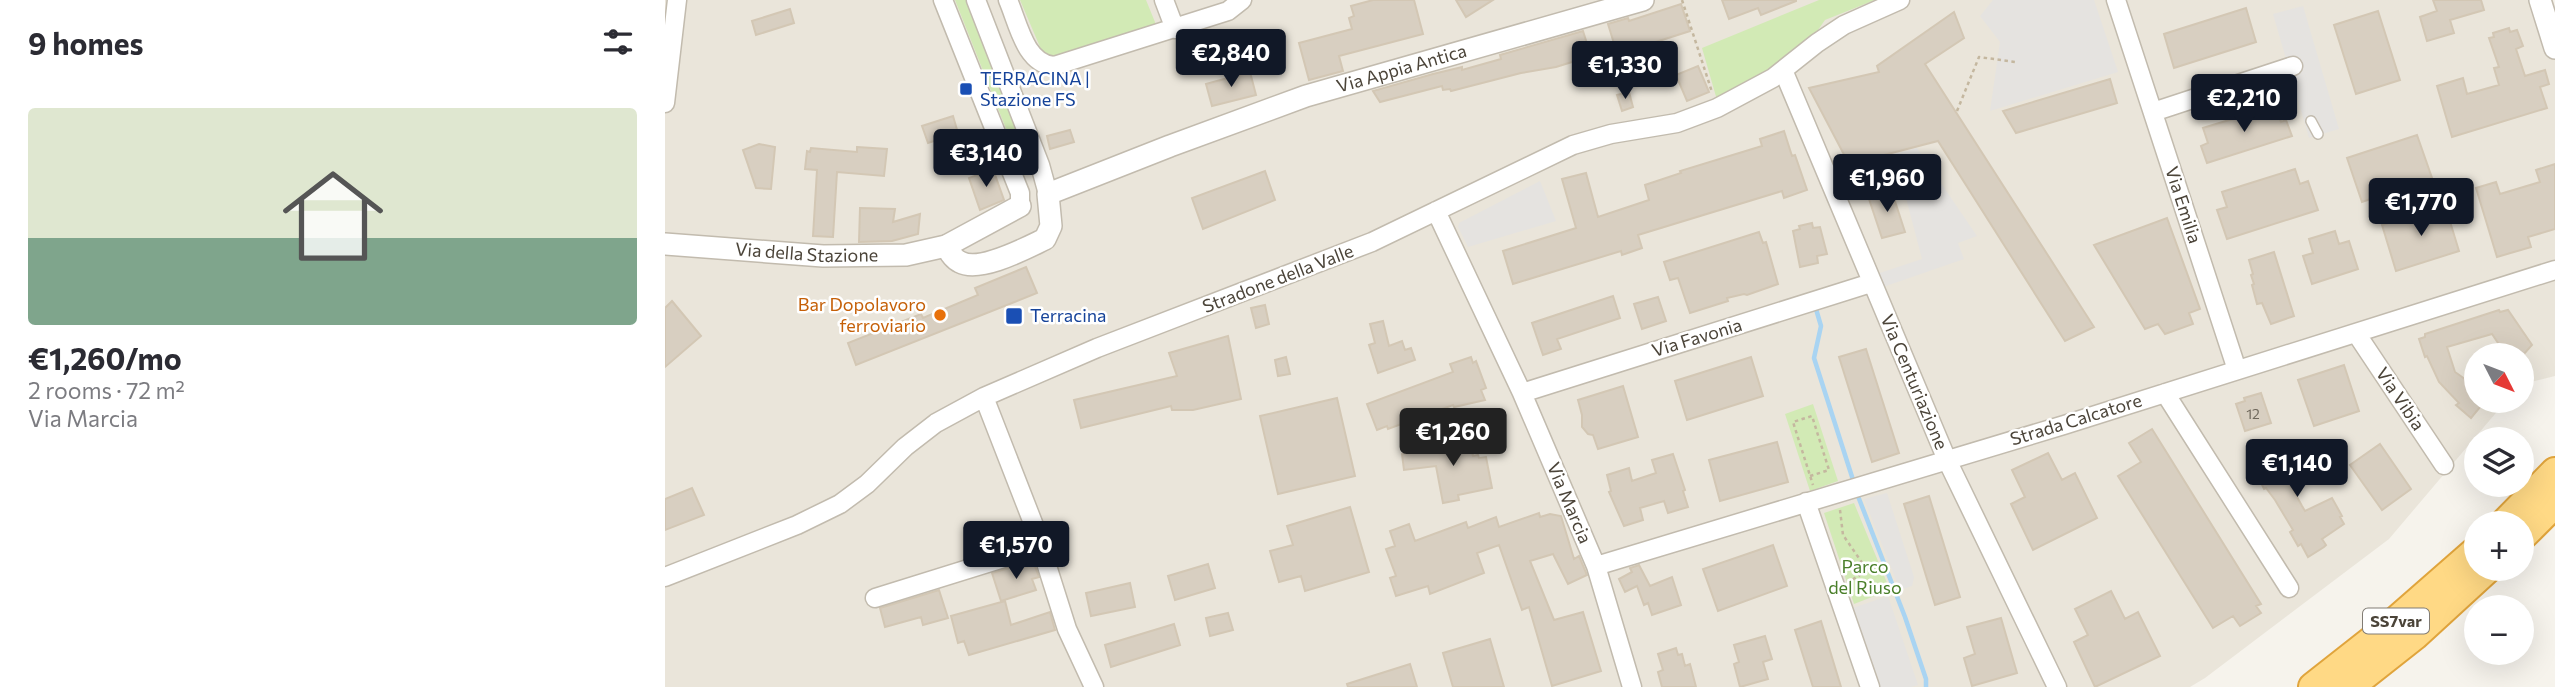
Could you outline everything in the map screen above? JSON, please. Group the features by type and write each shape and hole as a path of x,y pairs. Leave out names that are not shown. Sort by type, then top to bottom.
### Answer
{"highway":[{"path":"2517,511 2555,472"},
{"path":"2534,524 2555,503"},
{"name":"SS7var","path":"2313,687 2388,628 2464,562"},
{"name":"SS7var","path":"2349,687 2414,635 2474,581"}],"street":[{"path":"665,103 677,0"},
{"path":"943,0 1020,192 1020,206"},
{"path":"946,246 955,259 971,265 996,260 1045,239 1051,226 1048,194 1040,165 976,0"},
{"path":"1008,0 1032,55 1042,64 1048,65 1061,65 1229,11 1242,0"},
{"path":"1164,0 1175,29"},
{"name":"Via Appia Antica","path":"1048,194 1306,96 1643,0"},
{"name":"Stradone della Valle","path":"665,577 797,525 840,504 867,484 905,447 936,423 984,397 1097,348 1358,247 1573,145 1611,134 1677,123 1717,108 1752,91 1835,30 1860,16 1900,0"},
{"name":"Via Emilia","path":"2116,0 2237,370"},
{"path":"2540,0 2555,48"},
{"path":"2153,112 2293,66"},
{"name":"Via Centuriazione","path":"1783,70 1947,460 2057,687"},
{"name":"Via della Stazione","path":"665,244 823,256 906,255 946,246 1020,206"},
{"name":"Via Marcia","path":"1436,211 1522,393 1596,566 1632,687"},
{"name":"Strada Calcatore","path":"1596,566 2165,393 2555,270"},
{"name":"Via Favonia","path":"1522,393 1871,283"},
{"name":"Via Vibia","path":"2356,333 2444,465"},
{"path":"2165,393 2289,588"},
{"path":"984,397 1042,546 1067,629 1094,687"},
{"path":"1834,494 1835,586 1870,687"},
{"path":"874,598 1042,546"}],"lane":[{"path":"2311,121 2318,134"}],"path":[{"path":"1682,0 1717,108"},
{"path":"1957,111 1979,57 2015,62"},
{"path":"1811,476 1829,470 1812,416 1793,422 1811,476 1834,494 1843,535 1863,564 1857,578 1835,586"}],"shaded area":[{"path":"665,0 2553,0 2555,376 2534,381 2534,343 2464,343 2464,413 2496,413 2484,427 2464,427 2464,451 2389,539 2190,687 665,687"},
{"path":"1993,0 2094,0 2118,72 1990,111 2000,42 1980,16"},
{"path":"2303,6 2339,129 2309,138 2273,14"},
{"path":"1917,148 1977,236 1958,243 1964,259 1883,287 1877,274 1922,259 1900,175 1856,188 1847,167"},
{"path":"1540,181 1556,221 1468,247 1458,227 1459,223"},
{"path":"1887,493 1914,577 1912,586 1900,590 1864,499"},
{"path":"1888,596 1918,685 1876,687 1850,609"}],"green space":[{"path":"955,0 967,0 1031,163 1030,168 1025,171 1022,169"},
{"path":"1020,0 1146,0 1157,27 1046,61"},
{"path":"1819,0 1875,0 1825,20 1813,37 1780,66 1717,100 1702,48"},
{"path":"1813,404 1838,481 1810,491 1785,414"},
{"name":"Parco del Riuso","path":"1854,503 1890,590 1854,604 1824,513"}],"building":[{"path":"1373,0 1414,0 1423,34 1339,56 1343,71 1309,80 1299,43 1352,29 1349,18 1354,16 1351,6"},
{"path":"1456,0 1493,0 1466,17"},
{"path":"1722,0 1796,1 1761,15 1758,8 1729,19"},
{"path":"2433,0 2481,0 2484,10 2450,20 2454,33 2427,41 2420,17 2437,11"},
{"path":"1681,4 1690,31 1637,48 1640,57 1620,63 1608,24 1628,18 1629,21"},
{"path":"2246,8 2256,42 2174,68 2164,34"},
{"path":"790,9 794,23 756,35 752,21"},
{"path":"2378,11 2400,80 2356,94 2334,25"},
{"path":"1954,12 1964,38 1925,64 2094,327 2065,341 1938,141 1849,164 1809,88 1879,72 1877,66"},
{"path":"2509,28 2510,32 2517,30 2523,46 2516,49 2525,76 2545,70 2549,84 2540,87 2547,108 2452,137 2437,86 2463,78 2467,94 2499,85 2494,68 2499,67 2489,38 2494,37 2493,33"},
{"path":"1583,31 1591,56 1556,67 1451,91 1443,90 1442,86 1380,102 1373,91 1501,59 1500,55"},
{"path":"1698,66 1709,92 1687,101 1676,75"},
{"path":"1250,72 1256,95 1212,106 1206,84"},
{"path":"2110,79 2117,103 2016,133 2003,111"},
{"path":"1629,92 1633,107 1622,111 1617,95"},
{"path":"2275,106 2281,122 2286,120 2292,136 2207,163 2201,146 2208,143 2203,128"},
{"path":"953,116 958,133 928,143 922,126"},
{"path":"1070,130 1074,142 1050,149 1047,136"},
{"path":"1784,131 1807,190 1784,198 1782,191 1638,235 1642,248 1622,255 1621,251 1513,284 1503,251 1576,228 1562,179 1586,173 1598,217 1649,200 1645,185 1681,173 1680,171 1762,146 1760,139"},
{"path":"2417,135 2432,178 2362,202 2347,158"},
{"path":"759,144 775,147 771,189 756,188 743,150"},
{"path":"857,147 887,149 884,176 837,172 833,237 813,236 817,170 805,169 807,151 810,152 811,148 857,152"},
{"path":"2555,164 2555,229 2528,237 2531,247 2497,257 2476,188 2496,182 2500,194 2540,182 2536,170"},
{"path":"993,169 1004,200 980,210 969,178"},
{"path":"2295,169 2300,184 2308,181 2318,210 2227,239 2217,210 2227,207 2222,192"},
{"path":"1265,171 1275,200 1203,229 1192,198"},
{"path":"1891,189 1905,232 1882,238 1868,196"},
{"path":"2445,205 2459,251 2396,271 2382,225"},
{"path":"860,208 895,209 893,222 920,214 918,234 892,241 859,242"},
{"path":"2167,218 2200,309 2189,313 2193,324 2165,334 2158,324 2145,329 2094,245"},
{"path":"1812,223 1813,228 1820,227 1827,254 1817,256 1818,263 1800,267 1793,231 1800,229 1799,226"},
{"path":"2335,231 2339,244 2349,241 2358,269 2312,284 2303,256 2313,253 2309,239"},
{"path":"1759,232 1763,243 1766,242 1778,284 1747,295 1727,298 1728,301 1690,313 1678,278 1670,280 1664,262"},
{"path":"2274,252 2294,316 2271,324 2262,303 2257,304 2249,260"},
{"path":"1026,267 1037,293 856,365 848,343 921,314 923,318 978,295 975,288"},
{"path":"1613,296 1620,318 1557,339 1561,349 1543,355 1532,323"},
{"path":"1658,297 1666,321 1642,329 1634,304"},
{"path":"672,301 701,336 665,367 665,308"},
{"path":"1265,305 1269,324 1256,328 1251,308"},
{"path":"2499,310 2508,310 2531,343 2498,343 2492,334 2447,347 2455,372 2464,378 2464,412 2439,382 2427,356 2425,357 2419,339 2425,337 2425,334"},
{"path":"1383,321 1389,346 1402,341 1405,350 1411,348 1415,360 1378,373 1369,345 1375,343 1370,324"},
{"path":"1228,336 1241,399 1193,410 1172,410 1171,406 1081,428 1074,400 1177,376 1169,353"},
{"path":"1866,349 1899,453 1872,462 1839,357"},
{"path":"1286,357 1290,374 1278,376 1275,360"},
{"path":"1471,357 1473,363 1476,361 1486,388 1481,390 1485,400 1454,407 1453,405 1388,429 1387,426 1377,430 1367,404 1453,372 1450,364"},
{"path":"1751,357 1763,396 1687,420 1675,381"},
{"path":"2344,365 2359,411 2314,426 2298,380"},
{"path":"1623,386 1638,437 1598,449 1593,435 1588,434 1582,427 1578,400"},
{"path":"2261,393 2271,423 2245,431 2236,404 2245,401 2244,398"},
{"path":"1337,398 1355,476 1278,494 1260,416"},
{"path":"2152,429 2261,604 2256,606 2261,613 2240,626 2233,616 2213,628 2118,476 2141,462 2129,443"},
{"path":"1469,437 1473,456 1486,457 1492,488 1458,495 1459,500 1443,503 1436,466 1404,470 1402,454 1433,450 1432,445"},
{"path":"1777,442 1788,482 1720,501 1709,460"},
{"path":"2380,444 2411,489 2382,510 2350,465"},
{"path":"2297,446 2312,468 2304,472 2306,475 2290,484 2305,511 2332,498 2344,524 2322,539 2326,545 2308,557 2301,544 2298,546 2290,532 2293,530 2275,500 2266,488 2264,489 2251,462 2269,451 2272,457"},
{"path":"2048,453 2062,480 2075,473 2097,518 2033,550 2011,504 2025,497 2012,470"},
{"path":"1673,454 1688,507 1668,513 1664,501 1640,508 1643,520 1624,526 1609,492 1611,491 1607,475 1629,468 1632,481 1656,473 1652,460"},
{"path":"692,488 704,515 665,530 665,499"},
{"path":"1929,496 1960,597 1935,605 1904,504"},
{"path":"1350,507 1369,572 1305,591 1301,576 1279,582 1270,551 1293,545 1287,526"},
{"path":"1539,513 1540,517 1550,514 1561,516 1574,559 1579,556 1587,575 1568,584 1553,554 1530,561 1554,620 1583,612 1601,671 1552,686 1529,607 1522,610 1499,545 1477,553 1484,573 1430,594 1428,586 1396,596 1390,578 1396,576 1386,549 1395,546 1390,531 1409,524 1415,541 1466,522 1468,528 1496,517 1499,527"},
{"path":"1773,545 1787,586 1718,611 1703,569"},
{"path":"1033,561 1039,577 1032,579 1036,590 1001,601 992,573"},
{"path":"1208,564 1215,588 1175,600 1168,576"},
{"path":"1639,565 1650,586 1672,577 1681,605 1652,615 1648,603 1644,605 1637,586 1625,592 1619,579 1632,572 1630,568"},
{"path":"1130,583 1135,607 1091,616 1086,593"},
{"path":"939,590 948,618 923,625 921,617 885,627 880,608"},
{"path":"2111,591 2125,619 2138,612 2160,656 2095,687 2074,642 2088,635 2075,609"},
{"path":"1005,601 1011,625 1050,612 1055,630 969,655 964,641 958,643 951,616"},
{"path":"1228,613 1233,630 1210,636 1206,618"},
{"path":"2001,618 2017,673 1972,686 1964,658 1975,654 1967,627"},
{"path":"1821,621 1841,687 1813,687 1795,630"},
{"path":"1174,624 1180,645 1111,667 1105,645"},
{"path":"1765,636 1772,659 1763,662 1768,679 1740,687 1734,664 1739,662 1734,645"},
{"path":"1490,639 1504,687 1453,687 1443,653"},
{"path":"1676,648 1678,655 1682,654 1685,666 1690,664 1696,687 1662,687 1658,672 1663,670 1658,654"},
{"path":"1410,664 1417,687 1348,687 1347,684"}],"waterway":[{"path":"1816,309 1821,326 1814,358 1854,483"},
{"path":"1856,491 1905,617 1926,679 1926,687"}],"place":[{"name":"TERRACINA | Stazione FS","path":"966,89"},
{"name":"Bar Dopolavoro ferroviario","path":"940,315"},
{"name":"Terracina","path":"1014,316"}]}
